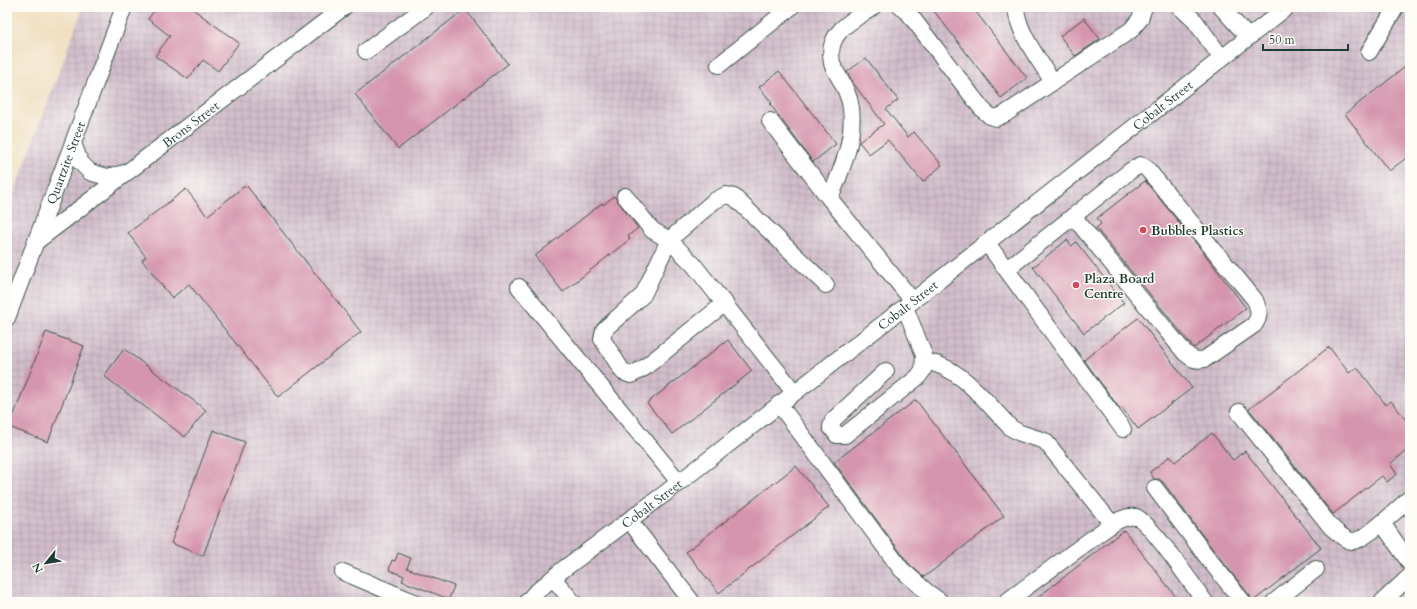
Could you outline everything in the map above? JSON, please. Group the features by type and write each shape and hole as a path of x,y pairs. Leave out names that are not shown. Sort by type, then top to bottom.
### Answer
{"street":[{"name":"Quartzite Street","path":"7,318 12,290 37,241 124,7"},
{"name":"Brons Street","path":"37,241 344,7"},
{"path":"366,51 426,7"},
{"path":"719,65 791,7"},
{"path":"830,199 850,144 852,126 851,107 842,81 832,65 831,50 834,37 840,29 873,7"},
{"path":"901,7 907,11 982,109 990,116 996,118 1000,117 1131,30 1140,19 1144,7"},
{"path":"1016,7 1020,26 1031,48 1053,82"},
{"path":"1180,7 1195,22 1221,58"},
{"path":"1221,7 1248,37"},
{"name":"Cobalt Street","path":"527,602 553,578 909,304 1287,7"},
{"path":"1370,52 1396,7"},
{"path":"770,121 909,304 925,362 923,370 918,377 845,435 837,435 832,426 834,420 886,371"},
{"path":"73,143 80,162 90,172 107,177 126,173"},
{"path":"1008,269 1073,216 1140,165 1145,167 1255,300 1260,310 1259,318 1254,325 1205,359 1193,359 1073,216"},
{"path":"725,303 644,368 631,375 623,372 603,342 602,335 604,330 643,295 669,240 714,201 726,195 734,196 826,285"},
{"path":"625,196 652,230 669,240 693,264 794,392"},
{"path":"987,243 1008,269 1123,429"},
{"path":"519,287 679,482"},
{"path":"925,362 943,366 964,380 1011,428 1020,433 1045,441 1112,524"},
{"path":"779,404 901,569 941,602"},
{"path":"1239,412 1331,527 1345,538 1351,540 1360,539 1382,523 1410,498"},
{"path":"1155,488 1243,602"},
{"path":"1006,602 1112,524 1129,517 1137,517 1143,521 1205,602"},
{"path":"629,520 692,602"},
{"path":"1382,523 1410,563"},
{"path":"1274,602 1316,569"},
{"path":"343,572 414,602"},
{"path":"1382,602 1410,576"},
{"path":"553,578 573,602"}],"shaded area":[{"path":"83,7 1410,7 1410,602 7,602 7,212"}],"building":[{"path":"157,7 190,7 239,43 218,71 203,60 188,79 155,56 170,36 148,19"},
{"path":"931,7 972,7 1027,78 1001,98"},
{"path":"465,9 508,64 398,149 355,94"},
{"path":"1084,18 1100,39 1075,56 1060,36"},
{"path":"866,58 898,100 886,109 908,137 914,132 942,165 923,182 888,140 869,154 859,142 884,124 853,83 847,72"},
{"path":"1410,63 1410,155 1389,171 1345,114"},
{"path":"779,71 836,144 813,162 770,104 772,103 759,87"},
{"path":"1145,181 1203,252 1246,308 1194,348 1096,228 1101,224 1097,218"},
{"path":"246,185 361,332 278,397 189,284 172,298 142,260 146,257 128,233 186,189 207,216"},
{"path":"614,196 638,228 628,236 630,239 563,292 535,256 602,203 603,205"},
{"path":"1067,240 1072,246 1076,242 1124,303 1084,333 1033,267"},
{"path":"1138,318 1192,388 1138,429 1122,408 1120,409 1084,360"},
{"path":"46,332 84,346 48,442 9,427"},
{"path":"728,340 752,371 672,434 647,403"},
{"path":"1329,347 1349,373 1357,367 1386,405 1391,401 1410,425 1410,448 1390,464 1397,474 1387,482 1382,476 1333,514 1249,409"},
{"path":"124,349 206,410 185,437 104,376"},
{"path":"916,400 1004,516 924,577 909,564 834,462"},
{"path":"213,430 245,442 203,556 171,543"},
{"path":"1212,433 1233,460 1245,451 1321,548 1252,602 1250,596 1214,551 1163,482 1159,479 1154,479 1150,472 1170,456 1175,462"},
{"path":"796,466 829,507 719,593 686,552"},
{"path":"1124,530 1180,602 1032,602"},
{"path":"398,553 411,558 407,568 454,586 449,599 402,581 404,576 389,570 392,560 395,561"}],"place":[{"name":"Bubbles Plastics","path":"1143,230"},
{"name":"Plaza Board Centre","path":"1076,285"}]}
